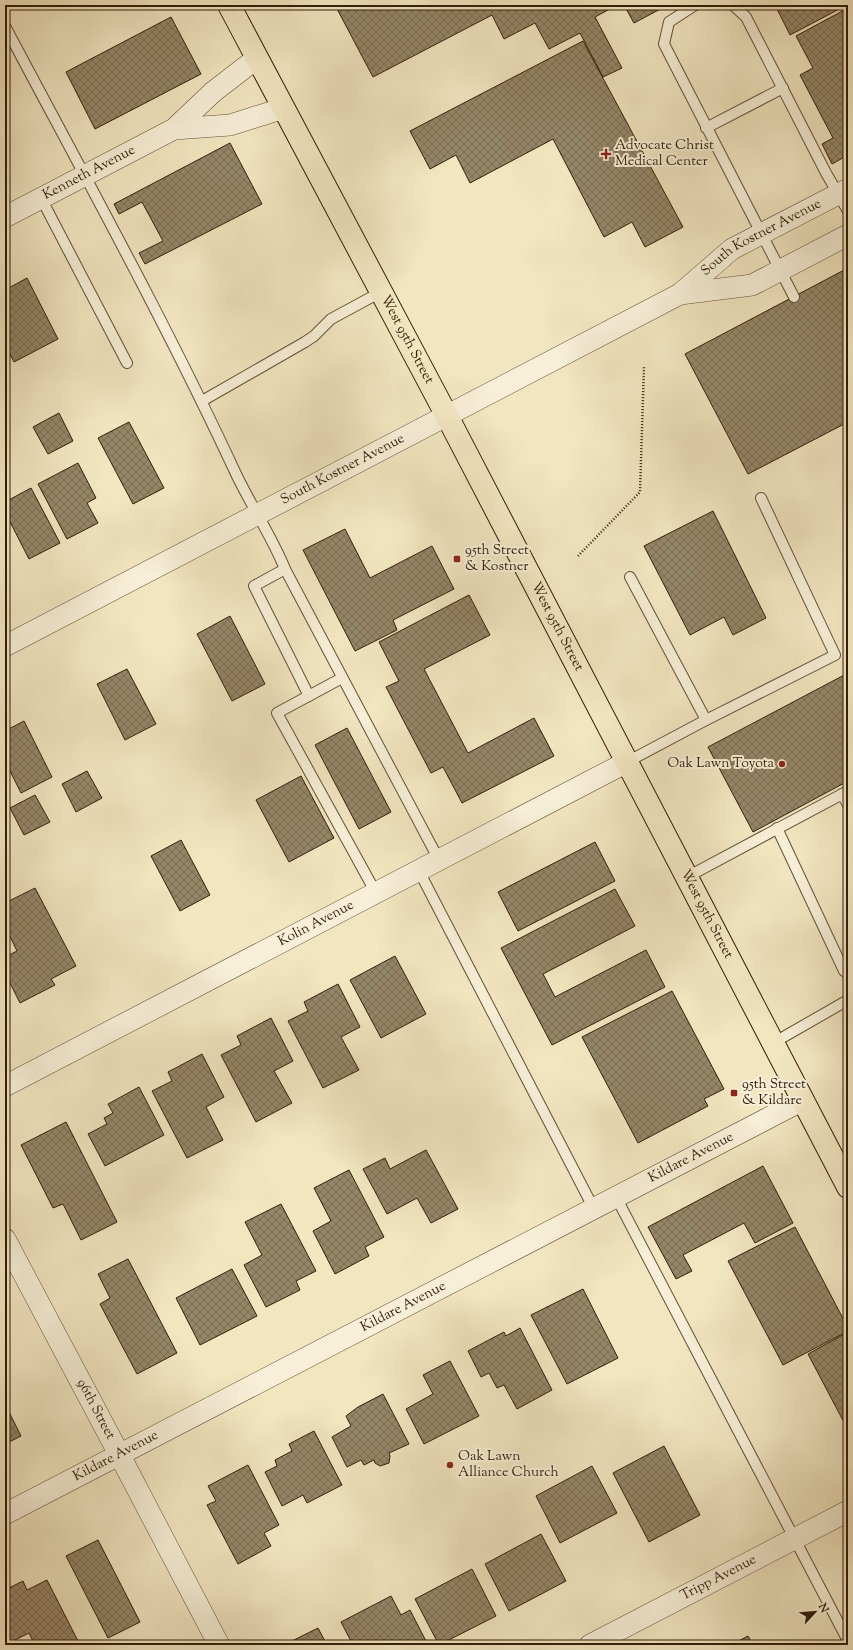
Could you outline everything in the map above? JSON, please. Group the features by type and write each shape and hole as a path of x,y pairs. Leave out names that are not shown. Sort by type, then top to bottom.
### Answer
{"main road":[{"name":"West 95th Street","path":"229,5 447,416 803,1100 846,1176"}],"street":[{"name":"Kenneth Avenue","path":"5,217 174,129 213,92 257,58"},
{"name":"Kenneth Avenue","path":"174,129 230,125 284,108"},
{"name":"South Kostner Avenue","path":"5,646 680,294 732,249 761,234 845,198"},
{"name":"South Kostner Avenue","path":"680,294 752,285 848,235"},
{"name":"Kolin Avenue","path":"5,1086 627,762"},
{"name":"Kildare Avenue","path":"5,1514 803,1100"},
{"name":"96th Street","path":"5,1239 219,1645"},
{"name":"Tripp Avenue","path":"590,1645 848,1511"}],"lane":[{"path":"695,5 669,22 664,44 794,297"},
{"path":"733,5 746,16 783,88 845,198"},
{"path":"5,26 202,401 240,482 258,513 285,569 439,860"},
{"path":"706,128 783,88"},
{"path":"41,198 127,363"},
{"path":"202,401 305,342 314,336 331,319 381,292"},
{"path":"627,762 706,720 835,655 761,498"},
{"path":"285,569 254,586 309,696"},
{"path":"630,577 706,720"},
{"path":"342,678 278,713 376,893"},
{"path":"687,877 845,793 848,805"},
{"path":"777,828 844,971"},
{"path":"419,871 594,1209"},
{"path":"773,1043 848,1000"},
{"path":"616,1197 848,1641"}],"path":[{"path":"578,556 640,492 644,367"}],"building":[{"path":"335,5 617,5 595,17 622,68 603,77 580,33 549,49 535,23 504,39 492,15 373,77"},
{"path":"624,5 668,5 634,23"},
{"path":"775,5 847,5 790,35"},
{"path":"848,8 848,155 832,164 822,144 833,138 800,75 813,68 796,36"},
{"path":"171,17 201,74 95,129 66,72"},
{"path":"583,41 683,227 645,247 632,222 604,237 553,139 470,183 456,155 430,169 410,131"},
{"path":"230,143 262,204 145,264 139,253 163,241 142,202 119,214 114,204"},
{"path":"848,268 848,422 748,474 685,354"},
{"path":"27,278 58,339 14,362 5,345 5,290"},
{"path":"59,413 73,441 48,454 33,427"},
{"path":"5,418 10,428 5,431"},
{"path":"129,422 164,488 133,504 98,438"},
{"path":"78,463 96,498 87,503 98,523 67,539 38,484"},
{"path":"31,488 60,543 29,559 5,512 5,502"},
{"path":"713,511 766,618 733,635 724,617 690,635 644,546"},
{"path":"345,529 370,578 432,546 454,589 393,620 397,630 355,651 303,550"},
{"path":"5,562 10,571 5,573"},
{"path":"469,595 490,635 424,669 468,753 534,718 554,756 462,803 443,767 431,773 386,687 399,681 379,642"},
{"path":"230,616 265,684 232,701 197,634"},
{"path":"127,669 156,724 125,740 97,684"},
{"name":"Oak Lawn Toyota","path":"848,673 848,781 753,832 708,747"},
{"path":"24,721 52,777 21,793 5,761 5,731"},
{"path":"347,728 391,812 359,829 315,745"},
{"path":"87,771 102,798 76,812 62,784"},
{"path":"301,776 334,838 289,862 256,800"},
{"path":"35,795 50,822 24,835 10,808"},
{"path":"181,840 210,895 180,911 151,856"},
{"path":"595,842 615,881 518,931 498,892"},
{"path":"35,888 76,966 51,979 55,985 20,1003 5,973 5,957 17,951 5,926 5,903"},
{"path":"615,889 635,926 543,974 555,997 646,950 665,987 552,1045 501,948"},
{"path":"395,956 426,1014 381,1038 350,980"},
{"path":"338,984 360,1027 341,1037 359,1070 323,1088 288,1021 308,1011 304,1002"},
{"path":"672,991 724,1089 704,1099 708,1106 638,1143 582,1037"},
{"path":"271,1018 293,1061 274,1071 292,1103 256,1122 221,1055 241,1045 237,1036"},
{"path":"202,1054 224,1097 206,1107 223,1140 187,1158 152,1091 172,1081 168,1072"},
{"path":"139,1087 164,1135 105,1166 88,1134 107,1124 104,1118 113,1113 108,1104"},
{"path":"66,1122 117,1222 81,1240 63,1204 53,1208 21,1145"},
{"path":"426,1150 458,1209 431,1223 417,1198 387,1214 363,1169 385,1158 390,1169"},
{"path":"763,1166 793,1223 755,1243 744,1223 683,1255 692,1271 676,1279 648,1227"},
{"path":"349,1170 384,1237 365,1247 369,1256 335,1274 313,1231 331,1221 314,1188"},
{"path":"281,1204 316,1271 296,1281 300,1290 266,1307 244,1265 262,1255 245,1222"},
{"path":"795,1227 848,1328 848,1331 783,1365 728,1261"},
{"path":"128,1259 177,1353 137,1374 100,1304 110,1298 98,1274"},
{"path":"232,1269 257,1316 200,1345 176,1298"},
{"path":"583,1289 618,1358 567,1384 531,1315"},
{"path":"520,1328 552,1390 517,1409 504,1385 497,1388 489,1373 481,1377 468,1351 504,1332 506,1336"},
{"path":"848,1332 848,1430 808,1354"},
{"path":"450,1361 479,1416 424,1444 406,1409 433,1394 423,1375"},
{"path":"383,1394 409,1444 389,1453 389,1463 380,1466 375,1463 374,1460 364,1465 361,1460 347,1467 332,1437 351,1426 346,1416 358,1407"},
{"path":"5,1404 21,1436 5,1444"},
{"path":"314,1431 342,1485 307,1503 303,1495 282,1506 265,1472 277,1466 275,1460 292,1451 289,1444"},
{"path":"664,1446 700,1515 649,1542 613,1473"},
{"path":"248,1465 279,1525 264,1533 271,1546 238,1564 207,1505 216,1501 208,1486"},
{"path":"592,1466 617,1513 560,1543 536,1496"},
{"path":"541,1534 566,1581 509,1611 485,1564"},
{"path":"98,1540 140,1622 108,1638 66,1556"},
{"path":"472,1569 496,1616 439,1645 415,1599"},
{"path":"47,1580 80,1645 35,1645 29,1633 11,1642 5,1631 5,1590 23,1581 27,1590"},
{"path":"391,1596 401,1615 410,1610 428,1645 353,1645 341,1622"},
{"path":"318,1628 327,1645 284,1645"},
{"path":"748,1636 753,1645 731,1645"}],"place":[{"name":"Advocate Christ Medical Center","path":"606,154"},
{"name":"95th Street & Kostner","path":"457,559"},
{"name":"Oak Lawn Toyota","path":"782,764"},
{"name":"95th Street & Kildare","path":"734,1093"},
{"name":"Oak Lawn Alliance Church","path":"450,1465"}]}
